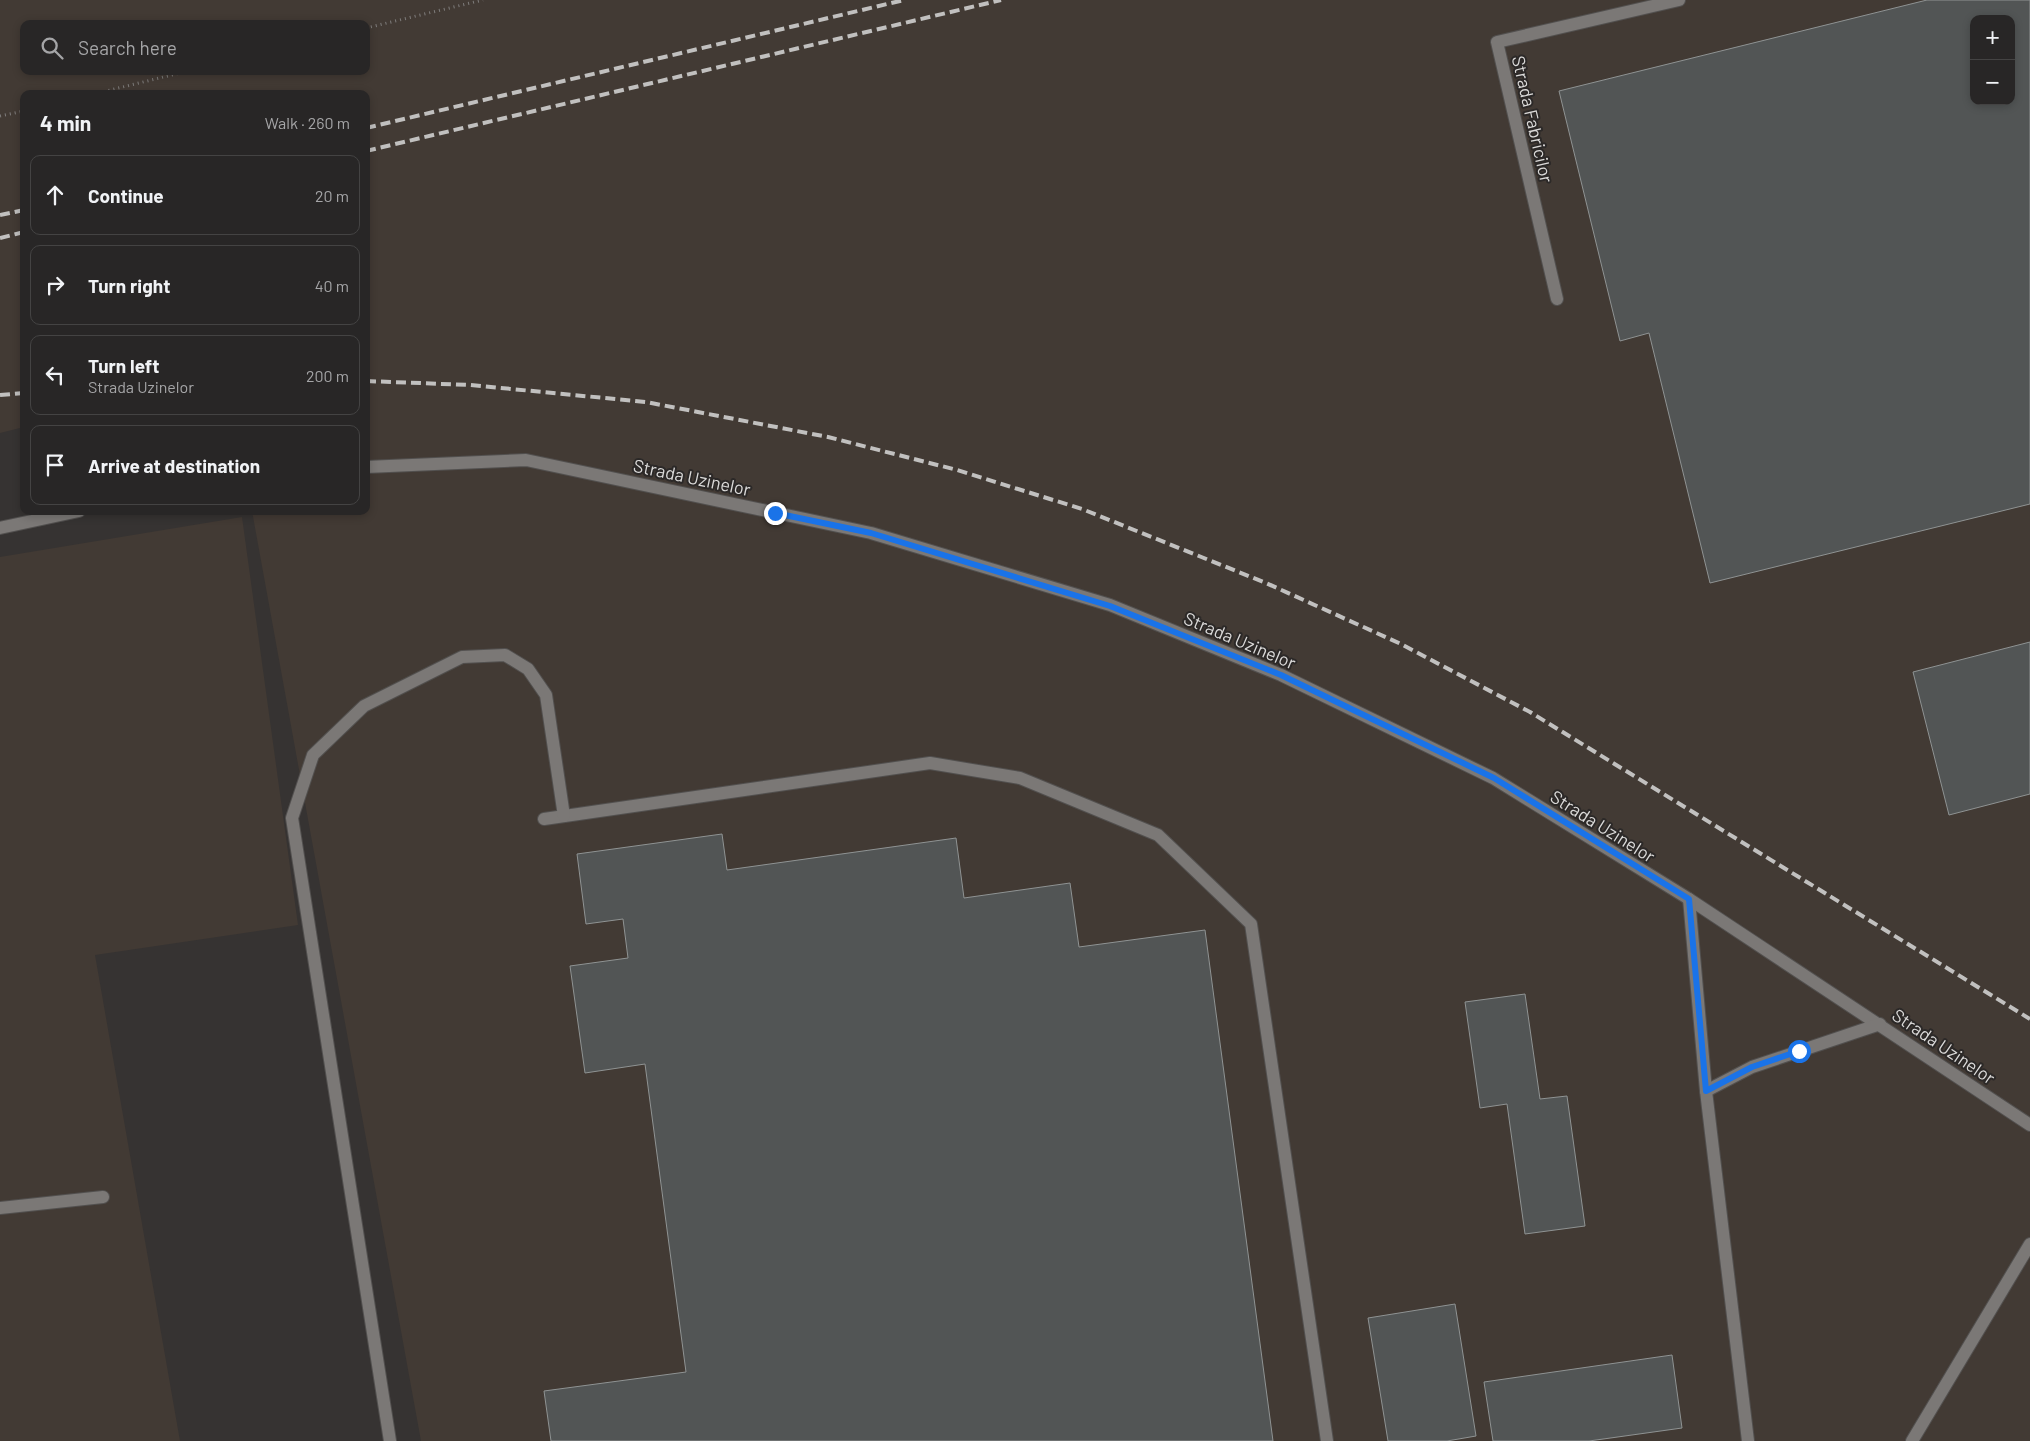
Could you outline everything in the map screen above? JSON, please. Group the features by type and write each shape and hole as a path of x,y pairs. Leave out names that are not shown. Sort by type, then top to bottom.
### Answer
{"street":[{"name":"Strada Fabricilor","path":"1557,299 1497,42 1679,0"},
{"name":"Strada Uzinelor","path":"370,467 526,460 871,533 1110,606 1281,675 1494,778 1689,899 2030,1125"},
{"path":"0,528 60,515"},
{"path":"390,1441 292,818 313,755 364,706 462,657 504,655 528,669 546,695 564,816"},
{"path":"544,819 930,763 1020,778 1158,835 1251,924 1327,1441"},
{"path":"1689,899 1706,1091 1748,1441"},
{"path":"1706,1091 1752,1067 1880,1024"},
{"path":"0,1208 103,1197"},
{"path":"1912,1441 2030,1244"}],"path":[{"path":"370,27 483,0"},
{"path":"110,90 172,75"},
{"path":"0,116 20,112"}],"shaded area":[{"path":"0,0 2030,0 2030,1441 421,1441 253,515 370,515 370,90 20,90 20,428 0,433"},
{"path":"242,517 298,925 95,955 180,1441 0,1441 0,557"}],"building":[{"path":"1927,0 2030,0 2030,504 1710,583 1649,333 1620,341 1559,91"},
{"path":"2030,642 2030,794 1949,815 1913,672"},
{"path":"722,834 727,870 956,838 964,898 1070,883 1079,947 1205,930 1273,1441 551,1441 544,1391 686,1372 645,1064 585,1073 570,966 628,958 623,919 586,924 577,854"},
{"path":"1525,994 1540,1099 1567,1096 1585,1226 1525,1234 1507,1104 1480,1108 1465,1002"},
{"path":"1455,1304 1476,1436 1447,1441 1388,1441 1368,1318"},
{"path":"1672,1355 1682,1428 1589,1441 1493,1441 1484,1382"}],"railway":[{"path":"370,127 904,0"},
{"path":"370,150 1001,0"},
{"path":"0,215 20,211"},
{"path":"0,238 20,233"},
{"path":"370,381 470,385 646,402 828,437 957,470 1082,509 1266,583 1401,644 1530,712 2030,1019"},
{"path":"0,395 20,393"}],"route":[{"path":"775,513 871,533 1110,606 1281,675 1494,778 1689,899 1706,1091 1752,1067 1799,1051"}]}
